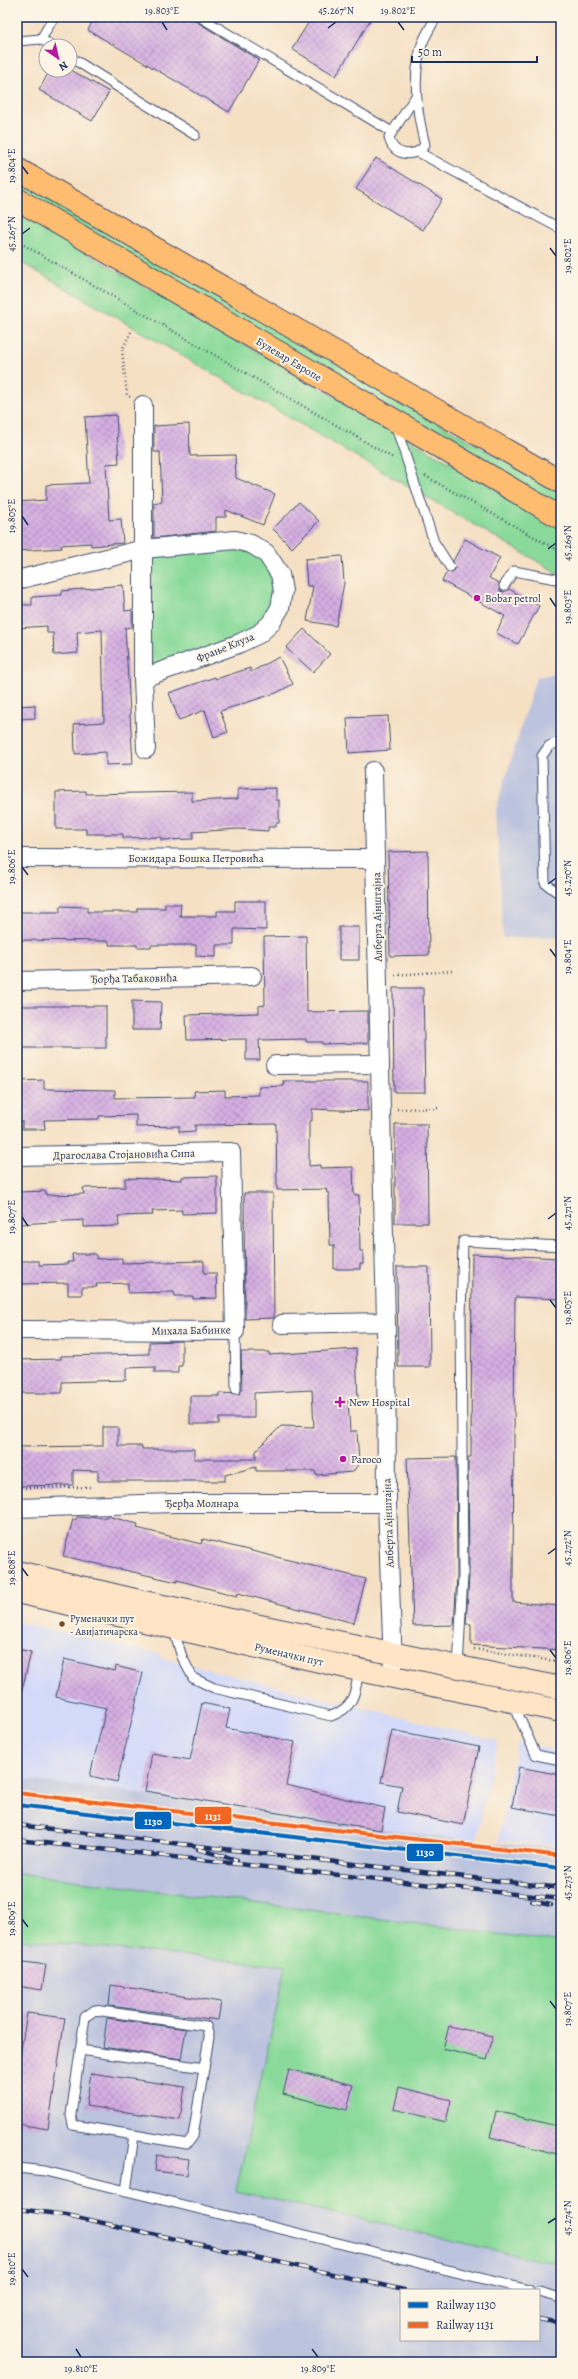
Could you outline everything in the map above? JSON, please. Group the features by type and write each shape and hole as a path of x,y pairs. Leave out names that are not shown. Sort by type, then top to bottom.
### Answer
{"main road":[{"path":"17,169 561,482"},
{"name":"Булевар Европе","path":"17,199 561,518"},
{"name":"Руменачки пут","path":"17,1572 146,1602 561,1688"},
{"name":"Руменачки пут","path":"17,1592 359,1670 561,1711"}],"street":[{"path":"143,405 143,678 146,749"},
{"name":"Фрање Клуза","path":"17,580 144,549 226,540 243,541 259,548 272,559 280,574 282,591 276,616 258,634 238,644 143,678"},
{"name":"Алберта Ајнштајна","path":"373,771 386,1322 387,1503 393,1676"},
{"name":"Божидара Бошка Петровића","path":"17,858 376,859"},
{"name":"Ђорђа Табаковића","path":"17,981 252,976"},
{"path":"275,1065 380,1064"},
{"name":"Драгослава Стојановића Сипа","path":"17,1156 231,1152"},
{"name":"Михала Бабинке","path":"17,1330 235,1331 231,1152"},
{"path":"282,1324 386,1322"},
{"name":"Ђерђа Молнара","path":"17,1508 174,1503 387,1503"}],"lane":[{"path":"42,38 54,17"},
{"path":"200,17 392,132"},
{"path":"416,96 392,132 390,140 397,151 409,154 418,152 425,145 416,96 421,46 436,17"},
{"path":"17,41 38,39"},
{"path":"78,62 195,135"},
{"path":"418,152 561,229"},
{"path":"394,421 434,542 450,567"},
{"path":"504,586 514,571 561,580"},
{"path":"561,741 550,746 542,756 545,883 557,892 561,892"},
{"path":"458,1667 463,1576 461,1318 463,1241 561,1246"},
{"path":"235,1331 236,1389"},
{"path":"173,1627 182,1657 193,1678 214,1688 331,1716 343,1712 354,1699 359,1670"},
{"path":"512,1702 536,1755 561,1760"},
{"path":"95,2010 206,2026 208,2037 204,2068 193,2136 187,2144 73,2125 71,2115 85,2017 95,2010"},
{"path":"80,2050 204,2068"},
{"path":"126,2191 134,2135"},
{"path":"17,2168 45,2171 525,2289"},
{"path":"540,2292 561,2298"}],"path":[{"path":"17,241 409,467 561,552"},
{"path":"131,332 122,350 127,395 143,405"},
{"path":"378,976 452,971"},
{"path":"380,1109 438,1108"},
{"path":"17,1488 93,1487"}],"shaded area":[{"path":"561,673 561,937 503,938 496,809 536,677"},
{"path":"17,1622 161,1654 161,1658 498,1741 476,1842 128,1792 17,1779"},
{"path":"517,1743 561,1751 561,1846 498,1841"},
{"path":"17,1779 128,1792 476,1842 561,1848 561,2362 17,2362"}],"green space":[{"path":"17,177 561,494 561,507 17,191"},
{"path":"17,213 561,527 561,575 17,260"},
{"path":"226,540 276,566 271,623 143,678 144,549"},
{"path":"17,1873 561,1942 561,2265 236,2191 286,1966 17,1939"}],"building":[{"path":"95,17 189,17 259,60 229,112 88,30"},
{"path":"312,17 372,17 336,76 292,49"},
{"path":"78,74 109,92 92,121 39,90 46,78 78,78"},
{"path":"376,158 442,199 423,230 356,189"},
{"path":"116,415 119,463 106,464 109,520 121,519 123,543 91,546 91,543 61,545 62,548 17,551 17,502 46,500 46,485 89,483 85,417"},
{"path":"189,424 190,456 235,455 236,478 275,494 263,525 226,510 226,517 216,517 216,531 154,538 154,503 162,502 160,452 154,452 154,426"},
{"path":"299,502 319,521 292,548 273,529"},
{"path":"465,539 500,558 489,578 499,583 500,591 504,592 509,589 539,606 518,644 496,633 505,616 442,581 447,572 455,570 453,561"},
{"path":"342,556 344,583 336,626 307,621 313,586 307,586 305,559"},
{"path":"123,585 125,611 132,610 132,627 125,628 133,764 106,765 106,752 75,754 74,724 104,722 102,630 77,632 78,653 54,655 53,633 47,633 47,626 17,628 17,605 32,605 32,597 62,595 62,591"},
{"path":"304,629 330,654 313,672 286,648"},
{"path":"279,657 293,684 276,693 220,711 228,732 214,737 205,710 179,720 169,693 215,677 216,679 250,668 251,672"},
{"path":"35,705 35,718 17,719 17,706"},
{"path":"388,716 390,750 349,753 347,718"},
{"path":"276,788 276,800 279,800 279,823 276,823 276,827 268,827 268,831 238,829 193,832 193,839 161,840 161,837 123,838 123,834 86,834 86,829 56,829 56,792 86,791 86,794 192,792 192,801 238,799 238,789"},
{"path":"428,851 429,955 390,956 388,852"},
{"path":"235,901 266,901 266,930 234,929 234,945 216,945 216,957 196,956 196,945 151,945 151,947 137,947 137,945 109,945 109,941 17,940 17,912 60,912 60,906 87,907 87,912 137,912 137,908 165,908 165,904 181,904 180,916 217,916 217,911 235,911"},
{"path":"339,927 359,927 359,960 339,960"},
{"path":"306,936 307,1012 368,1011 368,1043 322,1044 322,1042 306,1042 306,1039 259,1040 260,1060 246,1060 246,1039 187,1040 186,1015 259,1013 259,1006 265,1005 264,937"},
{"path":"393,988 423,988 425,1092 394,1092"},
{"path":"132,1001 161,1002 160,1030 132,1030"},
{"path":"17,1006 106,1006 106,1048 17,1048"},
{"path":"44,1080 44,1089 115,1090 115,1098 195,1097 194,1091 225,1090 225,1096 259,1095 259,1087 284,1086 283,1081 368,1081 368,1111 312,1109 312,1121 309,1121 309,1166 320,1165 320,1168 353,1167 354,1195 359,1195 360,1251 363,1251 363,1264 360,1264 360,1269 334,1269 334,1245 330,1245 329,1193 327,1193 326,1189 277,1190 276,1124 195,1125 195,1131 179,1132 179,1126 136,1127 136,1115 99,1116 99,1119 44,1120 45,1129 22,1129 22,1121 17,1121 17,1095 22,1095 21,1081"},
{"path":"395,1124 427,1124 428,1223 395,1223"},
{"path":"217,1176 217,1213 182,1214 182,1210 152,1211 153,1215 118,1216 119,1226 84,1227 84,1220 19,1224 19,1218 17,1218 18,1192 46,1191 46,1195 84,1194 83,1188 125,1187 125,1178 182,1180 182,1177"},
{"path":"244,1193 273,1193 274,1318 245,1319"},
{"path":"72,1254 96,1254 96,1259 122,1258 122,1263 204,1261 204,1273 216,1273 217,1298 193,1299 193,1296 175,1296 174,1292 128,1293 128,1283 96,1284 97,1287 82,1287 82,1295 68,1295 68,1283 17,1284 17,1261 39,1261 39,1265 68,1264 67,1262 73,1262"},
{"path":"472,1254 561,1258 561,1299 515,1297 513,1602 561,1606 561,1650 471,1645 471,1624 466,1624 469,1576 468,1457 471,1457"},
{"path":"397,1267 429,1267 430,1367 398,1367"},
{"path":"182,1341 182,1366 178,1366 178,1373 155,1373 155,1367 126,1368 126,1380 62,1382 62,1393 17,1393 17,1360 61,1359 61,1356 149,1354 149,1342"},
{"path":"356,1349 358,1400 348,1400 350,1431 357,1431 359,1463 353,1472 316,1475 315,1471 256,1471 256,1467 225,1475 225,1481 98,1481 98,1471 73,1470 73,1485 17,1486 17,1447 103,1446 103,1427 118,1427 118,1446 142,1446 142,1449 194,1449 194,1459 256,1459 256,1451 281,1426 314,1427 312,1390 254,1393 254,1418 219,1418 219,1424 190,1424 190,1396 219,1396 219,1393 239,1394 242,1389 241,1352 269,1352 269,1355"},
{"path":"456,1457 457,1576 454,1625 413,1626 407,1458"},
{"path":"90,1516 103,1518 107,1516 138,1524 137,1528 201,1544 203,1539 366,1579 354,1623 238,1593 237,1596 177,1580 177,1582 63,1556 73,1519 76,1520 77,1517 90,1518"},
{"path":"17,1649 31,1652 22,1690 17,1689"},
{"path":"64,1659 115,1671 116,1666 143,1673 117,1782 90,1776 106,1708 56,1697"},
{"path":"202,1703 230,1709 226,1728 295,1742 286,1785 385,1808 381,1830 145,1791 152,1753 190,1760"},
{"path":"392,1730 479,1747 463,1825 397,1812 402,1786 381,1782"},
{"path":"519,1767 561,1775 561,1816 512,1807"},
{"path":"17,1961 46,1965 42,1990 17,1986"},
{"path":"111,1985 221,2002 218,2020 109,2006"},
{"path":"27,2013 65,2018 48,2129 17,2124 17,2075"},
{"path":"107,2018 186,2029 181,2059 103,2047"},
{"path":"449,2026 493,2036 487,2060 443,2049"},
{"path":"289,2069 353,2085 347,2110 283,2094"},
{"path":"91,2073 185,2087 180,2120 86,2106"},
{"path":"399,2087 451,2100 446,2122 394,2109"},
{"path":"496,2111 561,2127 561,2155 490,2137"},
{"path":"157,2155 189,2159 187,2175 155,2171"}],"railway":[{"path":"17,1825 561,1888"},
{"path":"17,1840 561,1899"},
{"path":"198,1849 237,1860"},
{"path":"532,1901 551,1905"},
{"path":"17,2209 67,2215 400,2289"},
{"path":"540,2319 561,2323"},
{"path":"170,2362 174,2361"}],"rail line":[{"name":"1131","path":"17,1793 561,1856"},
{"name":"1130","path":"17,1805 561,1868"}],"place":[{"name":"Bobar petrol","path":"477,598"},
{"name":"New Hospital","path":"340,1402"},
{"name":"Paroco","path":"343,1459"},
{"name":"Руменачки пут - Авијатичарска","path":"62,1624"}]}
